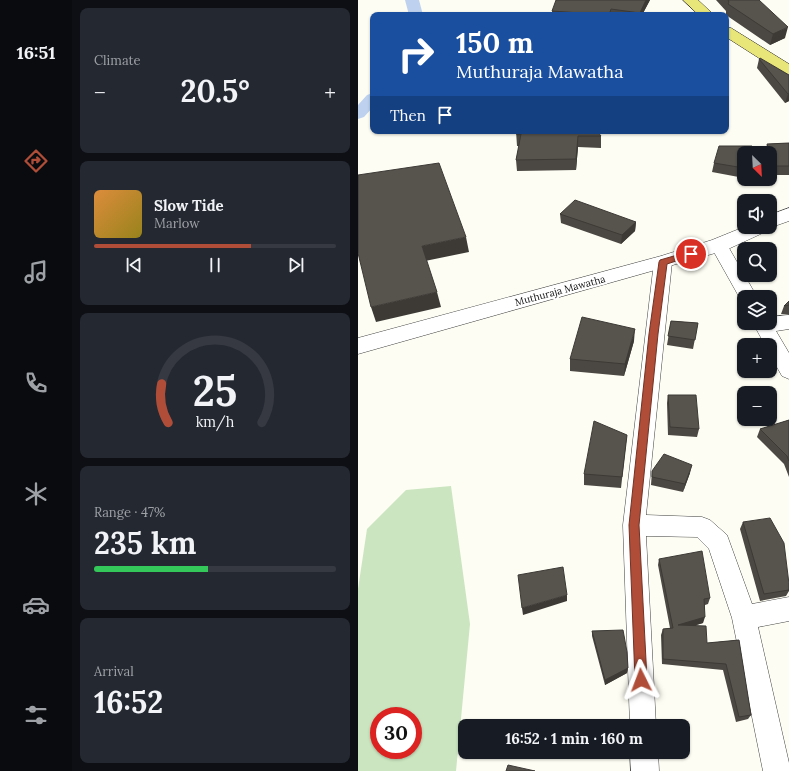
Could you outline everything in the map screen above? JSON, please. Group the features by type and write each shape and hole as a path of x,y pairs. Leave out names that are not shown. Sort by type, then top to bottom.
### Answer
{"main road":[{"path":"690,0 704,12"},
{"path":"729,33 789,71"}],"street":[{"path":"777,219 789,214"},
{"name":"Muthuraja Mawatha","path":"358,346 663,262 719,245 744,234"},
{"path":"719,245 744,290"},
{"path":"643,719 634,525 663,262"},
{"path":"777,323 789,322"},
{"path":"766,330 789,371"},
{"path":"634,525 702,527 718,543 744,618 777,771"},
{"path":"744,618 789,609"},
{"path":"644,759 645,771"}],"green space":[{"path":"451,486 470,624 461,719 458,719 456,771 358,771 358,589 367,529 406,490"}],"building":[{"path":"556,0 646,0 640,12 611,9 610,12 552,11"},
{"path":"728,0 759,0 788,27 773,34 728,4"},
{"path":"760,58 789,75 789,94 759,59"},
{"path":"521,134 599,134 601,136 578,136 576,159 516,160"},
{"path":"789,143 789,166 777,166 777,146 768,146 767,144"},
{"path":"719,146 737,146 737,167 714,163"},
{"path":"439,163 466,237 422,246 437,292 371,307 358,253 358,175"},
{"path":"575,200 636,222 622,235 560,214"},
{"path":"582,317 635,329 625,364 570,359"},
{"path":"671,321 698,323 695,340 668,336"},
{"path":"668,395 696,395 699,429 670,427"},
{"path":"789,420 789,461 787,456 760,429 770,426 777,426 777,424"},
{"path":"594,421 627,435 622,477 584,474"},
{"path":"664,454 692,465 685,484 652,477 652,471"},
{"path":"770,518 784,543 789,590 764,594 743,522"},
{"path":"702,551 710,598 704,599 705,617 678,625 706,626 707,643 739,640 751,715 739,717 726,664 663,659 663,629 673,628 659,559"},
{"path":"563,567 567,595 522,608 518,575"},
{"path":"623,630 628,668 605,680 592,631"},
{"path":"508,765 535,771 506,771"}],"waterway":[{"path":"412,0 415,12"},
{"path":"358,114 370,101"}],"route":[{"path":"641,680 634,525 654,334 663,262 691,254"}]}
